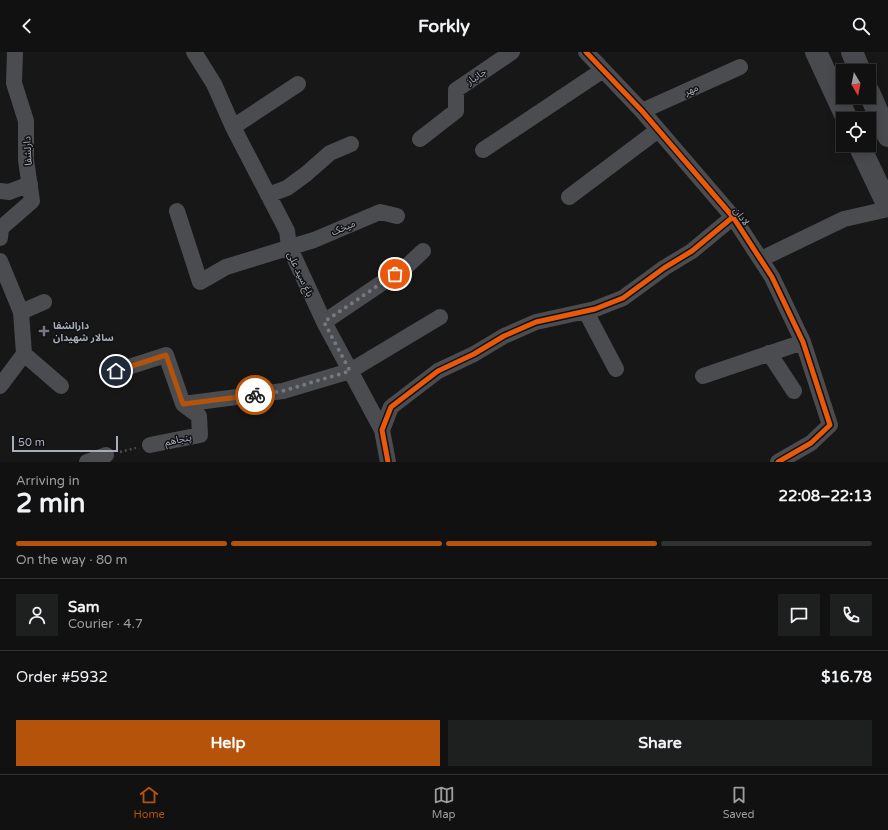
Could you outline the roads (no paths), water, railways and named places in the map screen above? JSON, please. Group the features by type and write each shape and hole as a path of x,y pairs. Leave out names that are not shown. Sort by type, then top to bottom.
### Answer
{"main road":[{"path":"816,52 844,112"},
{"path":"852,52 857,64"},
{"path":"874,104 888,136"},
{"path":"862,152 888,208"}],"street":[{"name":"دارلشفا","path":"0,238 1,228 32,201 26,160 26,121 14,83 15,52"},
{"name":"باغ سید علی","path":"194,52 214,84 233,127 287,231 288,246 324,322 382,430"},
{"name":"جانباز","path":"420,139 456,111 456,90 512,52"},
{"name":"لادان","path":"586,52 642,111 733,217 772,276 803,342 830,425 811,443 778,462"},
{"name":"مهر","path":"642,111 740,67"},
{"path":"483,150 603,70"},
{"path":"233,127 298,84"},
{"path":"569,197 658,130"},
{"path":"268,195 287,188 330,153 351,144"},
{"path":"0,191 9,192 30,184"},
{"path":"760,259 844,219 888,208"},
{"name":"میخک","path":"177,211 200,282 226,267 288,246 314,240 380,212 398,216"},
{"path":"388,462 382,430 391,407 438,371 474,354 504,336 536,322 586,312 623,298 664,268 692,251 733,217"},
{"path":"324,322 407,266 423,251"},
{"path":"0,386 24,354 21,312 1,266"},
{"path":"21,312 44,302"},
{"path":"586,312 616,369"},
{"path":"116,371 166,355 183,404 283,391 350,371 440,317"},
{"path":"703,376 803,342"},
{"path":"769,353 794,391"},
{"path":"24,354 61,386"},
{"name":"پنجاهم","path":"150,445 200,435 199,416 183,404"},
{"path":"87,462 106,455"}],"place":[{"name":"دارالشفا سالار شهیدان","path":"44,331"}]}
